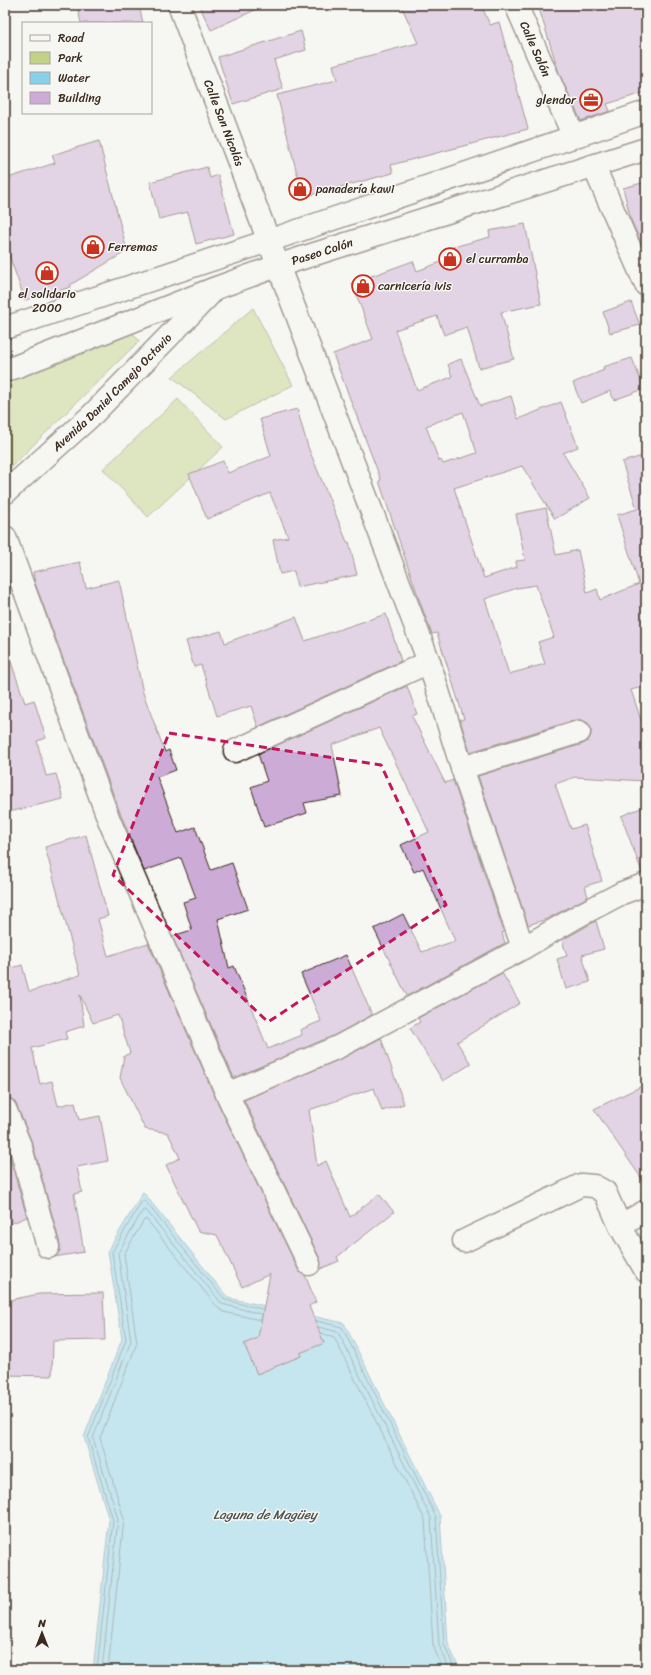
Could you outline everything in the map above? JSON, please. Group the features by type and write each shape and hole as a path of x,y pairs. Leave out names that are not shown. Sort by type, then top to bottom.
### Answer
{"street":[{"name":"Calle San Nicolás","path":"179,5 277,266 430,662 462,768 523,948"},
{"name":"Calle Salón","path":"516,5 574,137"},
{"path":"5,328 268,241 646,112"},
{"name":"Paseo Colón","path":"5,371 216,288 277,266 594,167 646,149"},
{"path":"594,167 646,285"},
{"name":"Avenida Daniel Camejo Octavio","path":"5,493 92,415 216,288"},
{"path":"5,537 109,820 227,1094 309,1264"},
{"path":"235,751 430,662"},
{"path":"462,768 579,732"},
{"path":"227,1094 338,1047 523,948 587,911 622,893 646,884"},
{"path":"5,1109 21,1148 48,1247"},
{"path":"464,1241 581,1185 594,1186 606,1192 620,1226 646,1271"},
{"path":"620,1226 646,1211"}],"highlighted area":[{"path":"169,733 381,765 446,905 268,1022 113,875"}],"green space":[{"path":"253,308 293,385 226,419 172,377"},
{"path":"133,333 139,341 5,473 5,375"},
{"path":"178,399 223,447 148,517 103,469"}],"water":[{"name":"Laguna de Magüey","path":"143,1192 228,1298 344,1323 440,1516 448,1644 460,1670 93,1670 109,1520 84,1437 122,1339 108,1251"}],"building":[{"path":"77,5 139,5 143,22 81,22"},
{"path":"199,5 266,5 211,30"},
{"path":"401,5 481,5 490,25 499,22 528,129 391,165 393,173 303,197 277,95 337,80 333,65 418,43"},
{"path":"538,5 646,5 646,92 607,104 610,111 581,121 559,73"},
{"path":"301,31 306,50 274,60 283,89 233,104 218,57"},
{"path":"99,141 127,251 70,285 71,287 25,300 5,244 5,179 55,163 52,155"},
{"path":"207,167 210,178 218,175 234,234 196,244 188,212 159,219 150,182"},
{"path":"646,182 645,252 631,220 623,188"},
{"path":"525,224 541,304 501,312 514,359 479,368 467,327 444,335 437,316 395,330 417,390 452,377 448,364 461,359 480,406 511,396 518,419 561,402 578,447 563,453 590,498 555,519 522,466 454,488 484,578 517,567 516,561 525,560 516,514 546,508 556,555 578,550 587,593 597,589 600,600 639,584 617,515 637,509 622,462 646,455 646,686 631,690 643,726 646,726 646,781 575,777 555,784 571,829 585,825 602,881 585,886 588,897 547,919 528,925 478,776 583,744 588,741 591,735 591,728 588,723 582,720 575,720 470,752 460,720 464,719 437,633 432,634 421,605 379,481 381,480 333,354 373,339 352,283 413,261 417,271 449,259 446,249 490,237 489,231","holes":["463,412 477,453 443,464 441,460 439,461 426,426","536,585 554,637 538,642 545,664 509,674 485,599 517,588"]},
{"path":"631,302 640,325 610,333 603,312"},
{"path":"632,358 644,389 614,400 610,391 581,403 573,383 604,370 603,367"},
{"path":"297,409 308,447 347,542 349,542 357,575 297,587 294,571 280,574 273,540 288,537 270,493 207,519 189,474 223,461 228,473 271,456 260,419"},
{"path":"80,562 86,588 119,580 143,693 165,752 169,750 176,770 157,777 178,833 195,827 211,870 232,863 248,909 218,919 229,968 234,966 268,1049 302,1035 300,1030 321,1021 301,974 346,955 372,1015 333,1036 234,1078 172,936 192,930 183,902 196,898 181,858 144,871 121,815 35,583 33,572"},
{"path":"386,614 401,661 258,727 251,706 217,716 201,665 194,667 186,641 221,631 225,643 296,617 305,641"},
{"path":"8,653 25,703 34,700 46,738 37,741 46,776 56,774 63,799 5,813 5,654"},
{"path":"407,686 417,714 412,716 445,783 453,780 504,932 502,933 505,943 407,996 374,929 403,914 422,952 455,941 423,868 414,872 401,845 429,832 379,728 332,745 342,796 304,803 307,813 264,827 251,787 267,781 258,754"},
{"path":"646,806 646,872 642,872 621,816"},
{"path":"86,835 108,916 98,919 108,956 148,943 216,1099 298,1269 305,1275 316,1302 309,1306 324,1343 300,1353 301,1356 257,1374 244,1344 258,1338 270,1274 242,1287 217,1235 198,1231 166,1165 180,1158 168,1133 145,1129 120,1078 124,1056 130,1053 118,1015 93,1023 80,995 84,1026 65,1032 67,1039 32,1048 40,1084 52,1081 58,1106 75,1102 79,1120 100,1116 108,1161 77,1167 82,1192 74,1194 84,1252 54,1257 60,1251 60,1244 33,1145 16,1104 12,1099 5,1097 5,970 22,965 29,991 80,975 45,847"},
{"path":"596,921 604,949 582,955 590,982 566,989 557,959 567,956 562,940"},
{"path":"502,973 520,1003 457,1042 471,1064 443,1081 410,1028 420,1022 418,1018"},
{"path":"381,1038 404,1104 382,1111 374,1088 309,1110 317,1166 326,1161 350,1217 379,1194 394,1212 337,1257 339,1261 320,1269 320,1259 244,1100 343,1058"},
{"path":"646,1084 646,1185 594,1109"},
{"path":"5,1142 27,1217 5,1226"},
{"path":"103,1293 105,1340 53,1341 52,1376 5,1375 5,1301 39,1294"}],"place":[{"name":"glendor","path":"591,100"},
{"name":"panadería kawi","path":"300,189"},
{"name":"Ferremas","path":"93,247"},
{"name":"el curramba","path":"450,259"},
{"name":"el solidario 2000","path":"47,273"},
{"name":"carnicería ivis","path":"363,286"}]}
